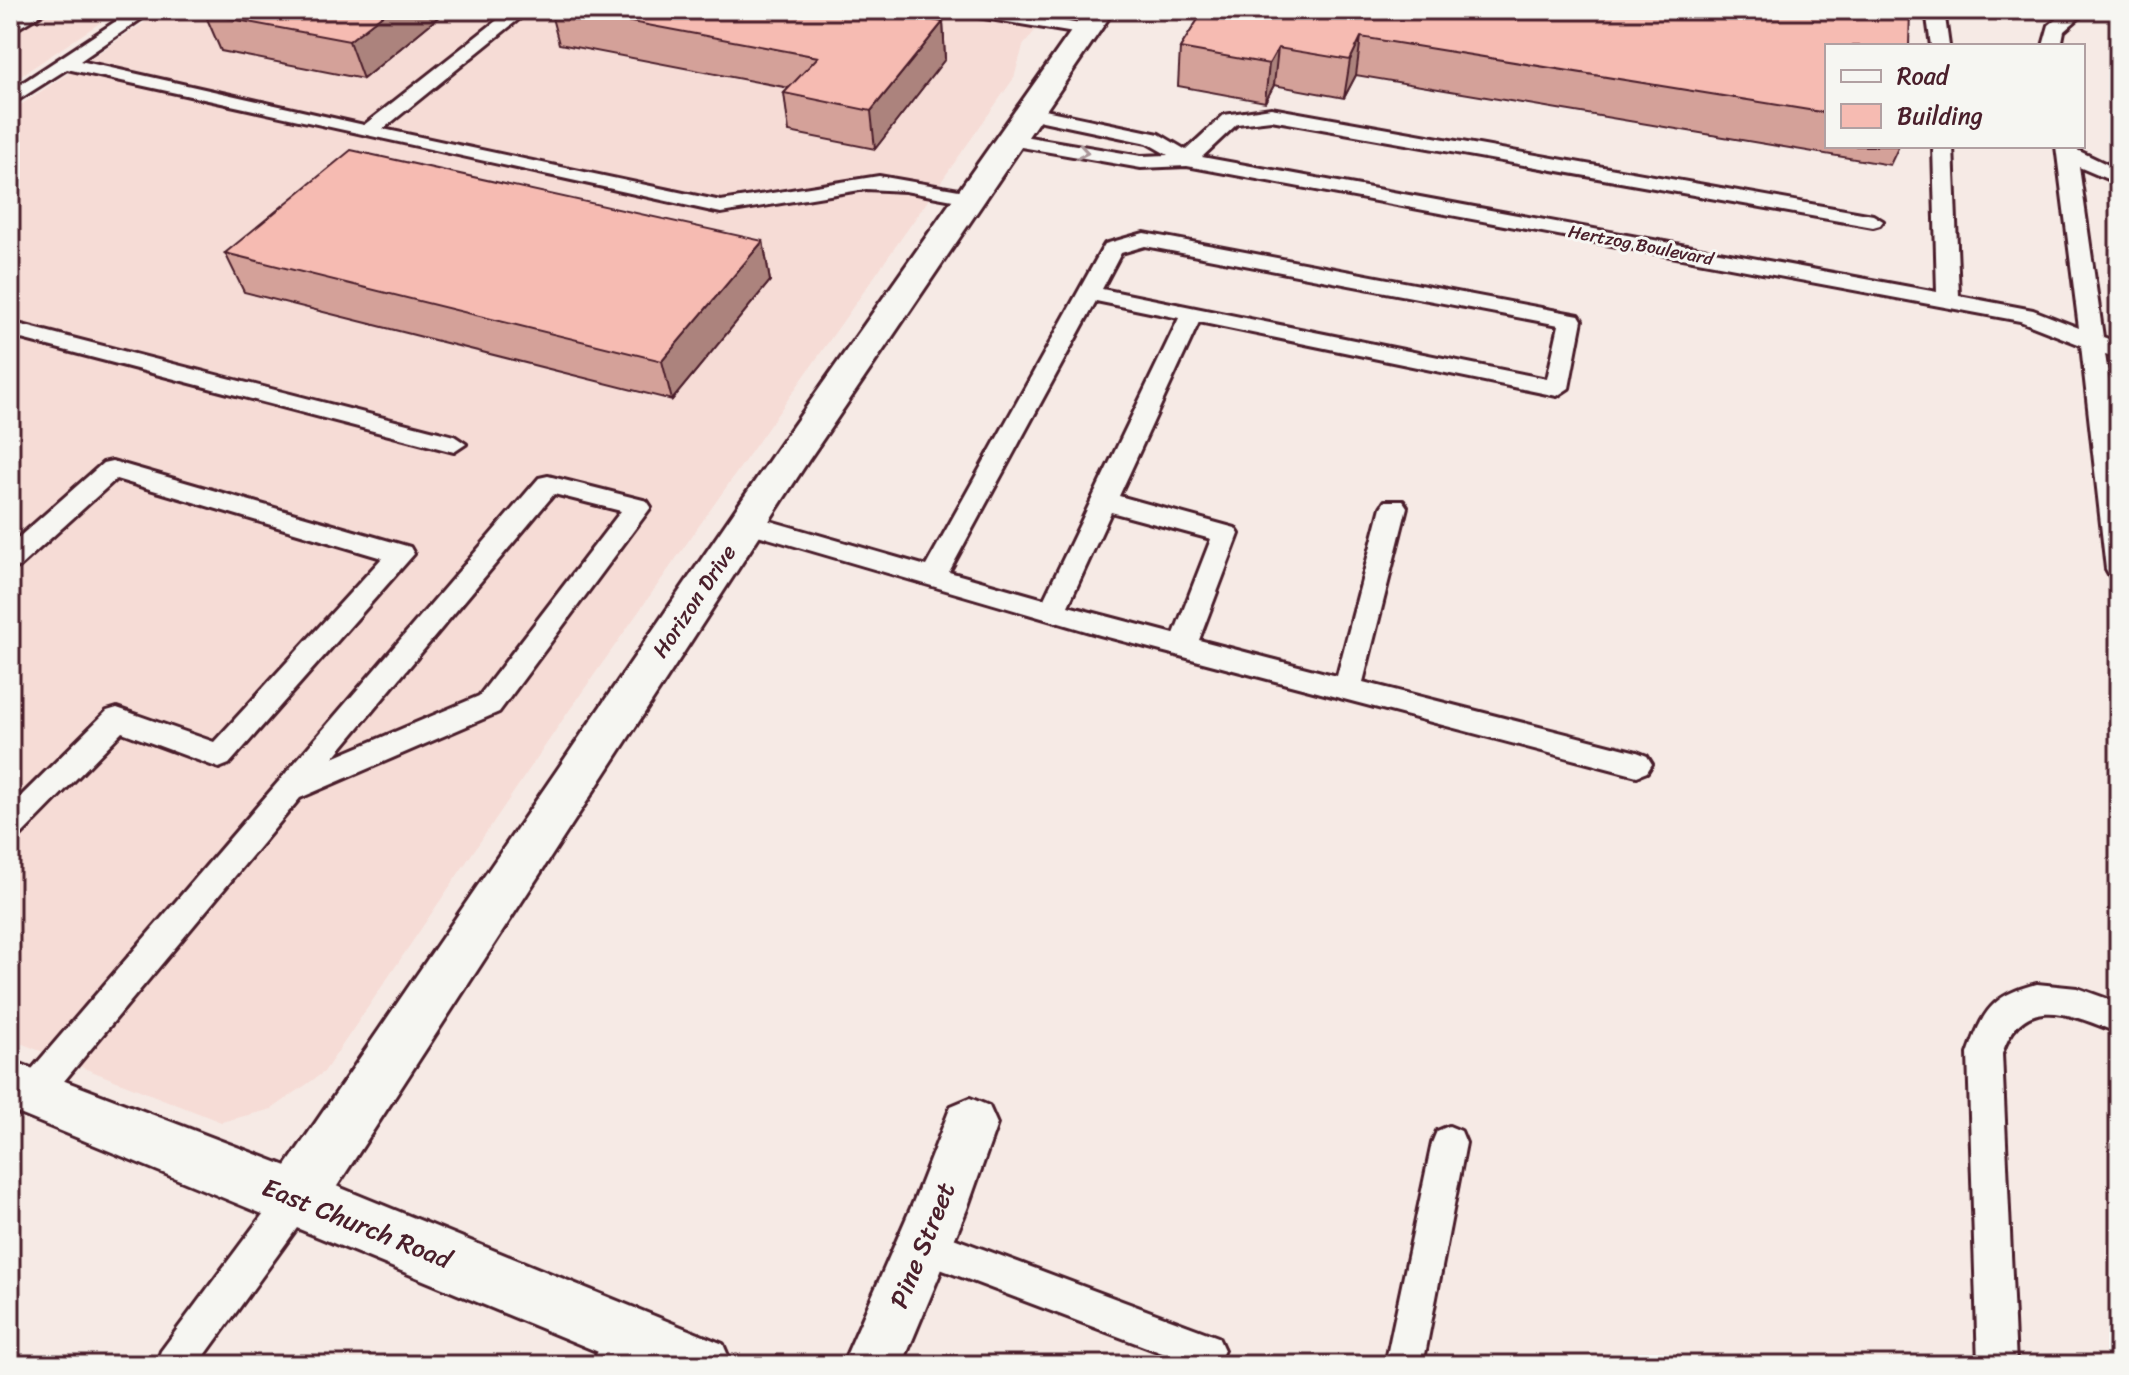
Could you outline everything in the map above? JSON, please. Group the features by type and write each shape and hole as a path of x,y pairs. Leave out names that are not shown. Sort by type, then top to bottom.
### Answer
{"street":[{"name":"Horizon Drive","path":"297,1198 746,523 1016,125 1093,20"},
{"name":"East Church Road","path":"21,1089 297,1198 618,1350 702,1365"},
{"name":"Pine Street","path":"872,1365 924,1245 970,1124"}],"lane":[{"path":"10,28 39,10"},
{"path":"10,99 145,10"},
{"path":"368,132 521,10"},
{"path":"966,10 1093,20"},
{"path":"1935,10 1940,44"},
{"path":"2052,44 2055,29 2079,10"},
{"path":"64,63 721,207 765,203 864,183 901,184 969,197"},
{"path":"1187,160 1231,119 1271,114 1873,221"},
{"name":"Hertzog Boulevard","path":"1016,125 1141,162 1187,160 2025,315 2119,351"},
{"name":"Hertzog Boulevard","path":"1016,125 1152,138 1167,144 1187,160"},
{"path":"1943,148 1948,302"},
{"path":"2067,150 2119,178"},
{"path":"2067,150 2115,482 2119,569"},
{"path":"932,579 1113,249 1144,239 1571,320 1557,388 1089,293"},
{"path":"1052,611 1192,314"},
{"path":"10,329 454,444"},
{"path":"10,560 112,469 401,554 219,756 117,719 10,826"},
{"path":"21,1089 291,789 548,484 638,507 489,704 291,789"},
{"path":"1104,501 1226,534 1183,646"},
{"path":"1347,689 1394,507"},
{"path":"746,523 932,579 1637,764"},
{"path":"1997,1365 1985,1054 1991,1029 2005,1011 2028,1000 2058,998 2090,1005 2119,1018"},
{"path":"1404,1365 1449,1143"},
{"path":"175,1365 297,1198"},
{"path":"924,1245 1205,1350"}],"shaded area":[{"path":"10,10 119,10 10,83"},
{"path":"163,10 1051,10 1023,46 1014,78 566,715 324,1072 272,1109 221,1122 10,1039 10,112"}],"building":[{"path":"210,10 389,10 349,41 205,14"},
{"path":"567,10 876,10 943,22 871,111 784,93 818,57"},
{"path":"1204,10 1910,10 1909,44 1825,44 1825,113 1361,37 1350,60 1278,48 1269,64 1180,48"},
{"path":"351,150 763,241 662,361 225,253"}]}
